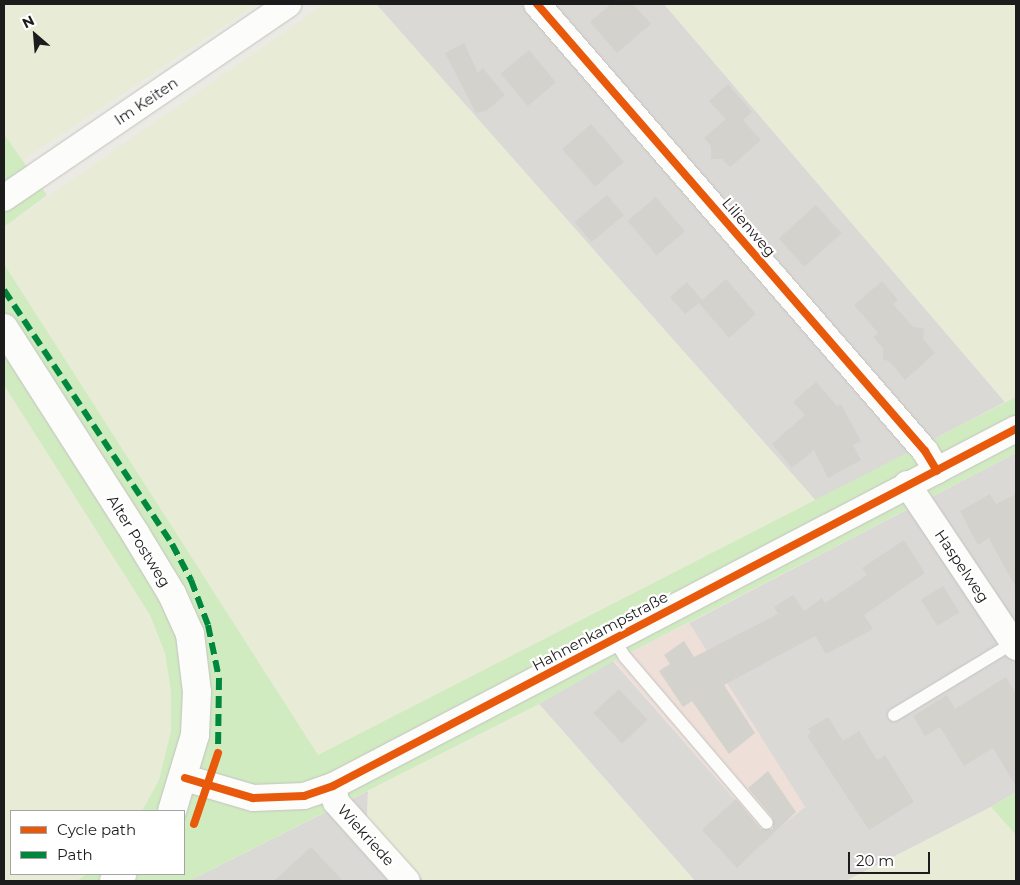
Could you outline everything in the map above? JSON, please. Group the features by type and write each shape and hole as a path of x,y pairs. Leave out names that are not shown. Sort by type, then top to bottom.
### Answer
{"street":[{"name":"Im Keiten","path":"4,198 288,4"},
{"name":"Lilienweg","path":"537,4 925,451 937,471"},
{"name":"Alter Postweg","path":"4,328 172,594 190,634 197,701 195,735 185,778"},
{"name":"Hahnenkampstraße","path":"185,778 254,798 304,796 333,786 907,484 937,471 1016,429"},
{"name":"Haspelweg","path":"907,484 1015,645"},
{"path":"172,810 185,778"},
{"name":"Wiekriede","path":"333,786 336,802 407,881"}],"lane":[{"path":"614,639 767,823"},
{"path":"894,715 1015,645"}],"shaded area":[{"path":"376,4 664,4 1005,402 816,501"},
{"path":"1016,453 1016,792 991,807 846,881 695,881 539,704 613,661 767,836 805,807 689,623"},
{"path":"689,623 805,807 768,837 614,661"},
{"path":"368,791 367,819 424,881 189,881"}],"green space":[{"path":"4,4 257,4 23,160 4,134"},
{"path":"325,4 376,4 816,501 318,755 4,264 4,227"},
{"path":"664,4 1016,4 1016,397 1005,402"},
{"path":"4,134 47,195 4,227"},
{"path":"4,264 318,755 1016,397 1016,453 614,661 539,704 189,881 77,881 85,875 185,875 185,810 143,810 159,780 171,731 171,691 165,653 150,615 4,385"},
{"path":"4,385 150,615 165,653 171,691 171,731 159,780 143,810 10,810 10,875 85,875 77,881 4,881"},
{"path":"539,704 695,881 424,881 367,819 368,791"},
{"path":"1016,792 1016,835 991,807"},
{"path":"991,807 1016,835 1016,881 846,881"}],"building":[{"path":"611,4 633,4 651,24 617,53 590,22"},
{"path":"464,43 478,73 483,68 505,95 486,111 476,113 445,53"},
{"path":"529,50 556,82 528,106 501,74"},
{"path":"728,84 752,112 743,120 761,140 730,167 722,159 711,159 711,146 704,138 726,119 709,101"},
{"path":"591,124 624,162 595,187 562,149"},
{"path":"607,195 624,215 592,242 575,222"},
{"path":"656,197 685,231 657,255 628,221"},
{"path":"816,205 841,233 804,267 779,238"},
{"path":"726,279 756,314 729,338 699,303 685,314 670,297 687,282 702,300"},
{"path":"882,281 898,300 893,304 913,327 924,328 923,339 935,353 905,380 889,361 883,360 883,348 873,337 878,333 854,305"},
{"path":"816,382 837,406 841,404 861,441 853,445 861,460 828,478 814,450 792,468 772,444 805,415 793,402"},
{"path":"990,494 996,504 1016,494 1016,588 989,538 978,545 960,511"},
{"path":"904,540 925,573 864,615 873,629 826,654 815,636 724,685 755,733 729,754 692,701 683,707 659,671 670,664 664,655 684,641 694,657 778,614 774,607 793,595 804,611 822,598 825,603 867,575 862,568"},
{"path":"943,586 959,612 937,626 921,600"},
{"path":"1006,677 1016,694 1016,786 993,748 964,766 940,727 925,736 913,716 947,695 955,709"},
{"path":"619,689 648,720 622,744 593,713"},
{"path":"828,717 843,741 859,731 877,760 885,755 914,802 869,830 807,736 811,732 808,729"},
{"path":"768,771 796,812 737,868 702,830 736,799 761,829 773,829 773,818 748,788"},
{"path":"311,847 343,881 274,881"}],"marked path":[{"path":"4,290 172,544 191,580 208,625 219,678 218,753"}],"cycle path":[{"path":"537,4 925,451 937,471"},
{"path":"185,778 253,798 304,796 333,786 1016,429"},
{"path":"194,824 218,753"}]}
